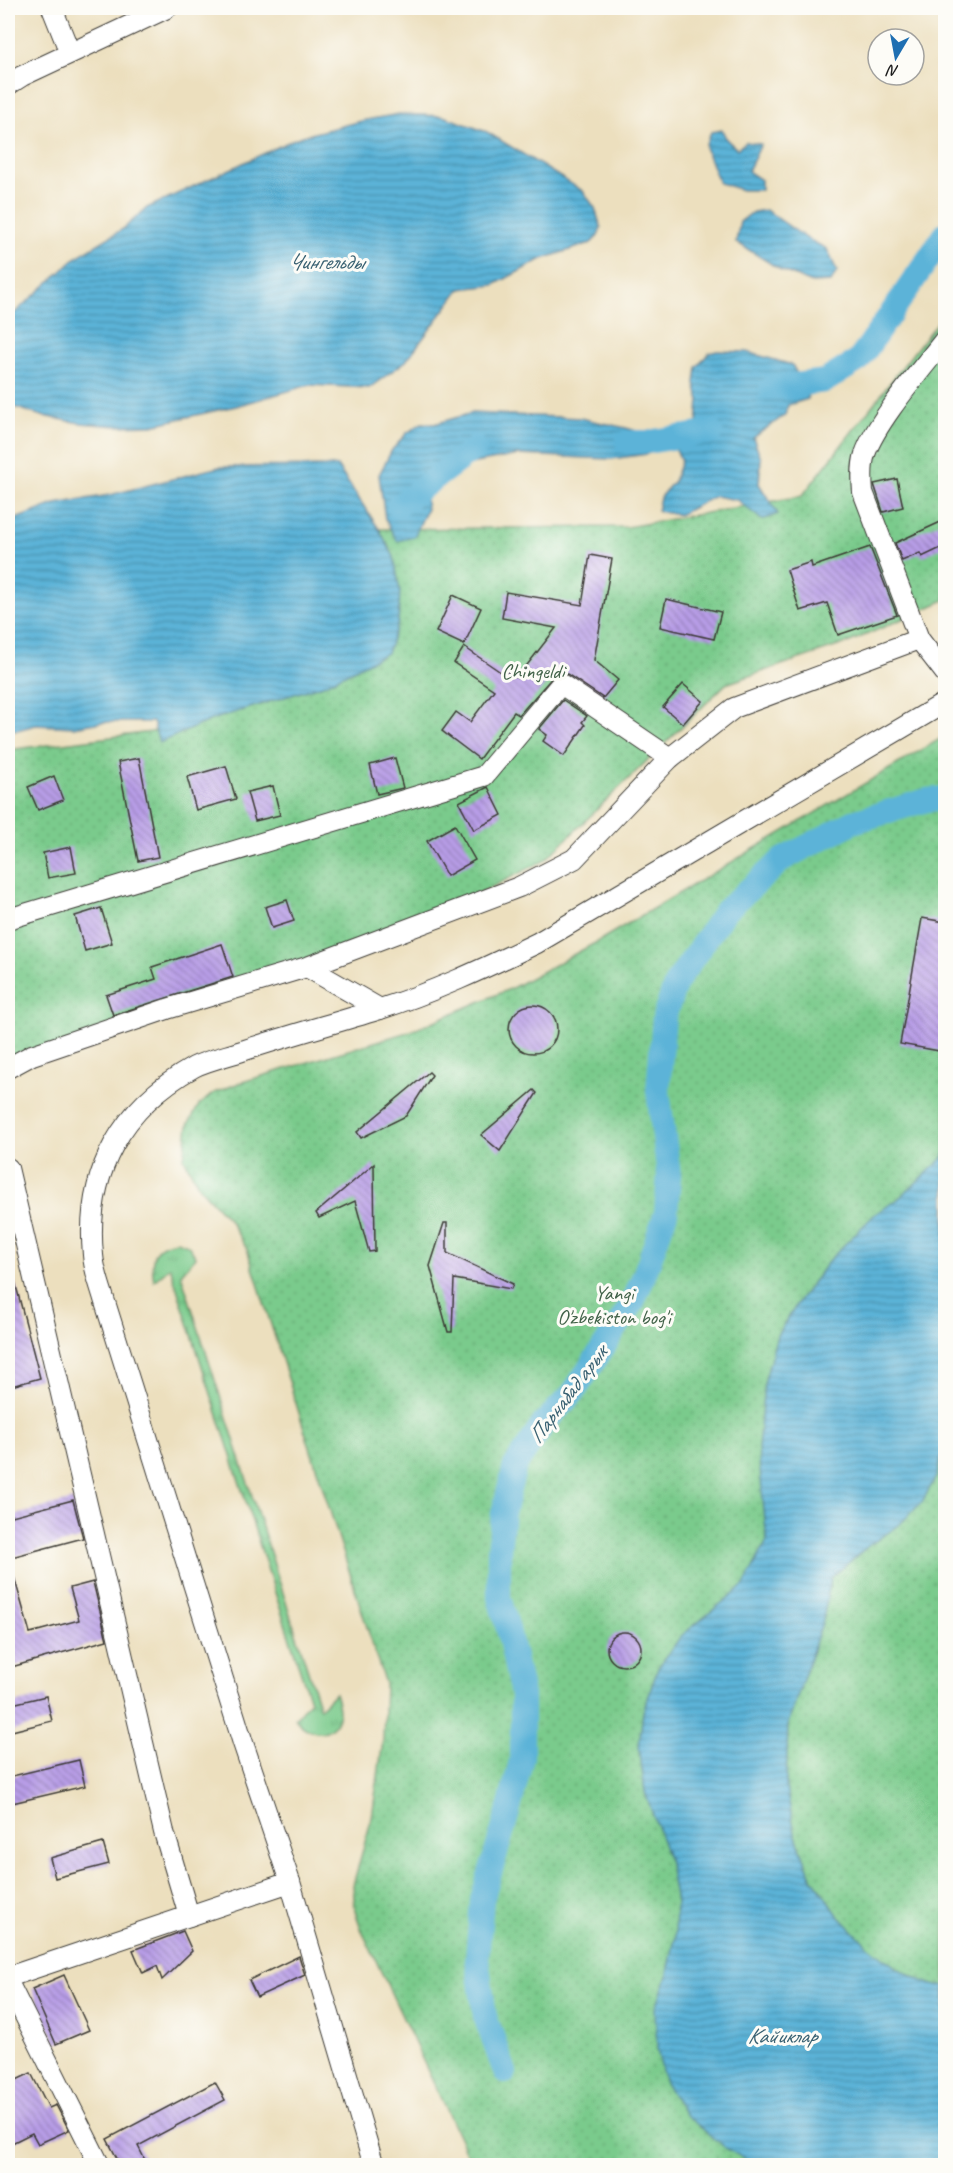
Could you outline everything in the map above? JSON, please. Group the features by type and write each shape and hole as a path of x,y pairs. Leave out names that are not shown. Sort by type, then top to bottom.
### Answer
{"street":[{"path":"52,8 70,53"},
{"path":"8,85 22,76 167,8"},
{"path":"945,338 876,432 865,454 862,473 863,492 919,639 945,674"},
{"path":"8,1068 32,1055 156,1013 307,967 519,887 573,859 670,758 735,708 919,639"},
{"path":"8,919 484,776 561,684 670,758"},
{"path":"374,2166 290,1882 243,1743 104,1299 93,1256 92,1211 97,1180 111,1147 146,1100 195,1066 380,1009 473,974 537,943 945,702"},
{"path":"307,967 380,1009"},
{"path":"8,1168 164,1832 189,1916"},
{"path":"100,2166 8,1980 290,1882"}],"green space":[{"name":"Chingeldi","path":"945,312 945,600 850,642 726,684 544,861 436,915 8,1064 8,750 151,732 323,685 394,557 379,529 627,527 802,496"},
{"name":"Yangi O'zbekiston bog'i","path":"945,736 945,2165 472,2165 362,1931 355,1911 353,1885 372,1817 383,1741 385,1684 247,1249 230,1221 199,1187 184,1158 188,1125 199,1105 214,1093 239,1083 411,1031 512,988 595,943"},
{"path":"177,1241 188,1245 196,1257 181,1274 320,1708 335,1693 339,1711 337,1720 328,1730 314,1732 301,1725 295,1718 310,1701 170,1267 154,1281 152,1266 155,1254 162,1245"}],"water":[{"name":"Чингельды","path":"399,114 443,116 487,132 583,191 595,208 601,228 598,236 591,243 542,259 494,285 460,289 406,361 369,388 309,385 236,406 152,425 117,426 80,423 42,416 8,405 8,319 78,256 123,229 147,208 299,137"},
{"path":"722,130 727,140 737,149 746,142 761,144 748,171 761,180 761,190 742,190 719,183 705,147 711,132"},
{"path":"766,210 806,238 827,249 837,271 831,282 812,283 781,270 736,242 740,222 753,212"},
{"path":"747,352 792,365 807,392 808,399 788,405 785,415 753,438 761,458 759,484 778,514 762,520 737,500 715,496 679,515 657,511 660,497 674,481 681,461 673,442 697,424 699,400 695,383 697,367 709,353"},
{"path":"472,413 580,418 658,437 656,449 647,454 611,459 518,455 422,473 427,509 414,537 397,541 385,519 379,475 392,450 407,433 422,423 434,424"},
{"path":"337,466 379,529 394,557 400,591 398,623 387,653 323,685 211,720 159,743 153,722 102,722 74,727 36,725 17,730 8,729 8,522 55,504 110,495 219,467"},
{"name":"Кайиклар","path":"945,1153 946,1428 937,1475 922,1502 898,1526 868,1546 831,1578 823,1620 788,1724 786,1787 795,1833 811,1876 838,1915 866,1944 897,1968 922,1981 945,1987 945,2165 756,2165 725,2148 685,2114 665,2083 657,2049 655,2010 668,1973 675,1938 676,1903 668,1858 645,1792 639,1746 643,1712 658,1668 681,1636 744,1585 767,1541 758,1449 764,1384 777,1335 831,1258 875,1214 897,1200 942,1159"}],"building":[{"path":"897,479 903,507 883,512 874,484"},
{"path":"945,520 945,546 922,557 920,553 902,561 895,543"},
{"path":"870,547 897,615 838,635 827,603 800,611 787,570 811,562 812,567"},
{"path":"590,555 612,559 594,660 618,680 603,698 567,674 556,673 519,715 514,712 479,759 442,731 456,712 470,722 494,690 454,663 464,647 505,675 507,671 517,678 556,628 502,618 506,592 582,605"},
{"path":"453,595 481,608 464,645 436,632"},
{"path":"666,599 721,612 714,639 660,627"},
{"path":"683,684 703,701 683,724 663,707"},
{"path":"563,700 587,716 582,722 585,725 564,756 543,741 547,735 539,729"},
{"path":"139,758 158,857 138,861 118,762"},
{"path":"395,758 403,788 377,794 370,765"},
{"path":"226,766 236,799 196,810 187,777"},
{"path":"54,776 63,800 38,810 28,787"},
{"path":"273,786 280,815 255,821 247,792"},
{"path":"488,787 502,815 474,830 459,802"},
{"path":"455,825 475,860 447,876 427,841"},
{"path":"71,847 76,873 48,878 43,853"},
{"path":"287,900 294,921 272,928 265,907"},
{"path":"101,908 112,943 85,951 75,916"},
{"path":"922,918 945,922 945,1052 900,1044"},
{"path":"222,944 233,977 113,1015 106,995 156,979 152,967"},
{"path":"533,1005 550,1012 557,1029 550,1046 533,1053 516,1046 509,1029 516,1012"},
{"path":"429,1072 432,1075 406,1116 361,1138 357,1132"},
{"path":"534,1090 537,1093 500,1151 481,1135"},
{"path":"374,1164 375,1251 369,1252 355,1201 319,1218 316,1213"},
{"path":"444,1223 447,1223 447,1253 513,1284 511,1289 454,1279 452,1332 448,1332 430,1266"},
{"path":"14,1278 40,1378 8,1387 8,1279"},
{"path":"73,1500 83,1538 8,1558 8,1517"},
{"path":"13,1573 30,1633 79,1620 70,1588 93,1582 107,1640 8,1668 8,1574"},
{"path":"624,1632 636,1637 641,1649 636,1661 624,1666 612,1661 607,1649 612,1637"},
{"path":"46,1696 52,1721 8,1732 8,1705"},
{"path":"79,1760 85,1786 8,1804 8,1777"},
{"path":"103,1843 109,1864 55,1878 50,1858"},
{"path":"183,1931 192,1951 162,1980 157,1966 143,1973 133,1950"},
{"path":"299,1956 305,1975 257,1997 249,1980"},
{"path":"64,1975 89,2030 56,2044 32,1989"},
{"path":"31,2073 49,2108 56,2105 69,2130 38,2144 32,2133 8,2145 8,2084"},
{"path":"215,2082 225,2100 138,2146 148,2166 121,2166 107,2139"}],"waterway":[{"path":"771,388 825,381 859,360 946,233"},
{"path":"627,442 647,442 711,432"},
{"path":"398,506 475,448"},
{"name":"Парнабад арык","path":"505,2072 485,2016 477,1959 482,1900 522,1757 522,1695 499,1597 499,1551 503,1513 515,1466 544,1423 573,1393 632,1304 666,1213 669,1175 658,1091 664,1017 676,983 725,911 783,859 853,822 927,800 946,798"}]}
